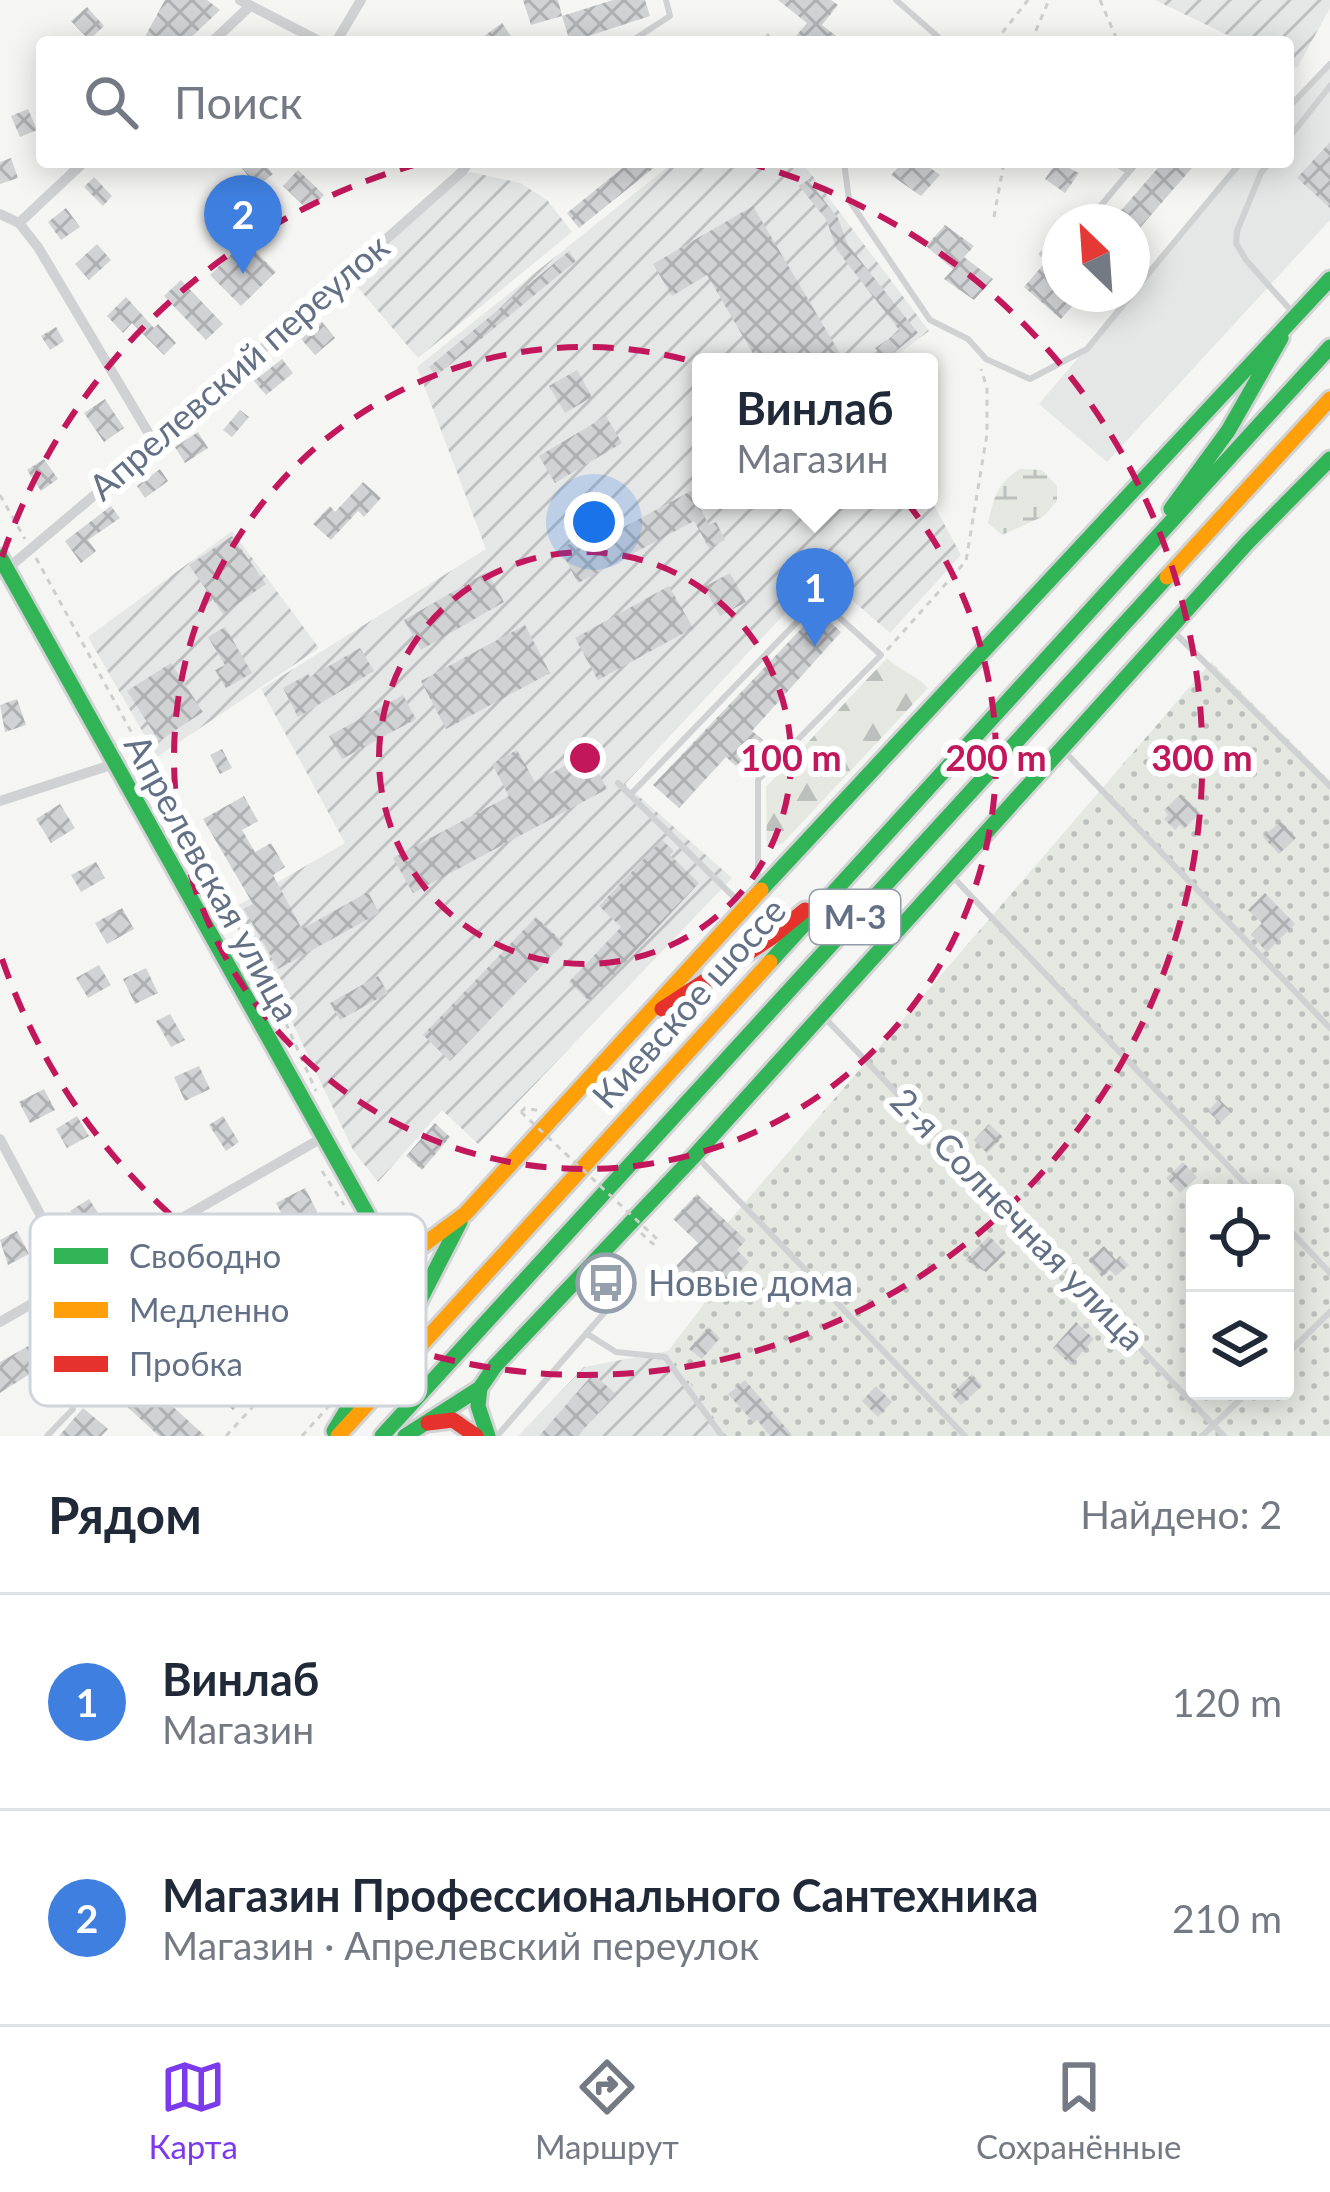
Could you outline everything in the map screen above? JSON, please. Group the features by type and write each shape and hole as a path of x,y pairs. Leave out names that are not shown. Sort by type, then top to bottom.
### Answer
{"main road":[{"path":"426,1243 465,1214 1330,279"},
{"path":"1150,541 1226,434 1295,315"},
{"name":"Киевское шоссе","path":"426,1336 1330,347"},
{"name":"Киевское шоссе","path":"426,1388 1330,399"},
{"path":"407,1434 480,1388 495,1366 1330,459"},
{"name":"Апрелевская улица","path":"3,562 366,1214"},
{"path":"608,1056 669,1004 771,938 840,881"},
{"path":"426,1289 465,1214"},
{"path":"480,1388 478,1406 488,1436"},
{"path":"335,1436 351,1406"},
{"name":"Киевское шоссе","path":"335,1436 362,1406"},
{"name":"Киевское шоссе","path":"382,1436 409,1406"},
{"path":"407,1434 431,1422 453,1420 476,1436"}],"street":[{"path":"340,36 361,0"},
{"path":"217,36 245,3 309,36"},
{"path":"19,223 78,168"},
{"name":"Апрелевский переулок","path":"3,562 31,549 155,444 463,168"},
{"path":"0,214 19,223 38,247 155,444"},
{"path":"0,801 114,764"},
{"path":"187,1214 322,1138"},
{"path":"0,1139 40,1214"},
{"path":"0,1322 30,1304"}],"lane":[{"path":"639,36 670,16 665,0"},
{"path":"896,0 937,36"},
{"path":"1294,102 1330,64"},
{"path":"1294,131 1330,86"},
{"path":"845,168 849,200 930,320 968,339 986,359 1030,379 1087,349 1117,312"},
{"path":"1123,168 1129,172"},
{"path":"1102,204 1133,168"},
{"path":"1150,272 1236,168"},
{"path":"1267,168 1236,242 1295,315"},
{"path":"630,795 819,598 881,655 758,780 751,904"},
{"path":"1170,629 1330,786"},
{"path":"1061,748 1330,1028"},
{"path":"618,783 751,904"},
{"path":"950,873 1245,1184"},
{"name":"2-я Солнечная улица","path":"822,1014 1224,1436"},
{"path":"694,1155 965,1436"},
{"path":"1294,1235 1330,1273"},
{"path":"497,1436 610,1305"},
{"path":"1294,1347 1330,1312"},
{"path":"586,1333 616,1352 665,1357 722,1436"},
{"path":"1202,1436 1239,1400"},
{"path":"47,1436 73,1409"}],"path":[{"path":"1000,36 1028,0"},
{"path":"1033,36 1048,0"},
{"path":"1100,0 1115,36"},
{"path":"994,217 1003,168"},
{"path":"881,655 966,561 988,408 987,388 968,339"},
{"path":"0,495 265,976 317,1094"},
{"path":"532,1123 543,1111 525,1108 521,1112 532,1123 657,1239 653,1244 638,1230"},
{"path":"322,1171 348,1211"},
{"path":"226,1436 254,1406"},
{"path":"302,1436 329,1406"}],"shaded area":[{"path":"1155,0 1330,0 1297,68 1294,36 1230,36"},
{"path":"1330,61 1330,220 1107,462 1039,404 1117,312 1150,312 1150,273 1239,168 1294,168 1294,103"},
{"path":"666,168 807,168 929,331 900,353 692,353 692,509 936,509 961,555 890,633 822,574 625,784 732,878 478,1144 442,1110 378,1182 353,1150 237,906 345,843 261,689 486,549 417,367"},
{"path":"470,172 520,183 547,200 572,232 418,358 349,277"},
{"path":"232,531 319,648 157,757 88,637"},
{"path":"668,1351 727,1436 518,1436 584,1367"}],"green space":[{"path":"1020,469 1042,470 1057,486 1057,501 1044,516 1002,535 988,523 992,506 1001,486"},
{"path":"887,658 928,688 782,844 767,847 766,787"},
{"path":"1211,662 1330,781 1330,1436 727,1436 668,1351 711,1295 723,1228"}],"building":[{"path":"165,0 207,0 220,10 192,36 145,36"},
{"path":"523,0 558,0 562,16 531,25"},
{"path":"613,0 645,0 650,16 588,36 568,36 562,16"},
{"path":"778,0 831,0 838,5 822,25 836,36 796,36 807,23"},
{"path":"87,7 104,26 93,36 85,36 71,21"},
{"path":"502,23 511,36 484,36"},
{"path":"28,109 36,130 20,137 11,116"},
{"path":"1330,142 1330,208 1297,178"},
{"path":"11,158 18,178 0,184 0,162"},
{"path":"242,168 268,168 273,174 257,187"},
{"path":"623,168 654,168 579,228 567,213"},
{"path":"897,168 930,168 940,175 921,196 891,175"},
{"path":"1053,168 1079,173 1065,193 1045,179"},
{"path":"1158,168 1192,168 1150,216 1150,204 1127,204"},
{"path":"298,170 324,195 309,211 283,186"},
{"path":"94,177 112,196 103,206 84,187"},
{"path":"808,180 838,218 848,245 918,333 894,353 879,353 875,348 900,331 837,250 826,219 799,186"},
{"path":"753,206 840,353 753,353 707,275 672,296 653,264"},
{"path":"66,208 80,227 61,240 48,222"},
{"path":"945,225 974,246 964,257 993,279 974,300 944,279 953,269 926,246"},
{"path":"245,241 276,272 241,306 210,275"},
{"path":"97,244 111,260 89,280 75,264"},
{"path":"569,251 576,261 436,376 429,367"},
{"path":"1042,266 1042,303 1024,287"},
{"path":"181,280 223,324 206,340 164,296"},
{"path":"126,297 154,328 158,324 176,343 164,355 132,323 123,333 107,316"},
{"path":"322,322 335,338 315,355 301,339"},
{"path":"56,327 64,341 50,350 41,336"},
{"path":"282,359 293,373 266,395 254,381"},
{"path":"577,370 592,397 565,413 549,386"},
{"path":"105,399 124,428 104,442 84,413"},
{"path":"240,410 249,417 232,437 223,430"},
{"path":"606,416 622,443 555,483 539,456"},
{"path":"198,432 208,448 185,463 175,447"},
{"path":"44,459 58,479 41,491 27,470"},
{"path":"160,469 168,481 145,498 137,486"},
{"path":"363,482 381,498 364,517 358,511 331,540 313,524 330,506 335,512"},
{"path":"691,491 692,509 701,509 709,525 716,522 725,540 709,548 694,521 578,583 560,549 584,536 589,546"},
{"path":"111,506 120,518 88,540 96,551 81,563 65,541"},
{"path":"232,536 266,584 223,614 189,565"},
{"path":"487,572 504,602 421,650 404,620"},
{"path":"730,573 746,602 720,616 704,587"},
{"path":"669,586 693,628 598,680 575,638"},
{"path":"818,611 841,632 752,731 763,740 736,766 726,757 679,808 653,785"},
{"path":"525,625 550,673 446,729 421,681"},
{"path":"225,627 252,673 226,688 215,670 225,665 208,637"},
{"path":"360,648 374,671 298,717 283,688"},
{"path":"171,663 203,712 159,741 127,691"},
{"path":"403,695 416,719 342,759 329,736"},
{"path":"17,699 26,725 5,732 0,705"},
{"path":"222,749 232,768 220,774 210,755"},
{"path":"517,750 535,782 588,753 607,789 413,893 393,858 509,796 492,764"},
{"path":"1181,794 1200,813 1184,829 1180,825 1175,830 1164,819 1168,815 1164,810"},
{"path":"244,796 258,821 242,830 255,852 271,843 285,867 273,875 302,929 368,892 379,913 278,969 244,909 253,904 203,819"},
{"path":"60,804 75,828 51,843 36,819"},
{"path":"1281,821 1296,838 1279,854 1263,837"},
{"path":"662,840 674,851 670,855 699,883 589,1001 569,982 621,927 599,906"},
{"path":"96,862 105,878 81,892 71,875"},
{"path":"1265,893 1295,924 1267,952 1251,935 1262,923 1248,910"},
{"path":"122,908 134,929 107,944 95,923"},
{"path":"536,917 564,943 450,1061 423,1035"},
{"path":"99,965 111,985 88,998 76,978"},
{"path":"146,968 158,993 135,1004 123,979"},
{"path":"378,976 388,993 340,1020 330,1003"},
{"path":"170,1014 185,1040 171,1047 156,1021"},
{"path":"199,1066 210,1089 185,1101 174,1077"},
{"path":"44,1089 55,1110 30,1123 19,1102"},
{"path":"1219,1099 1232,1112 1220,1123 1208,1111"},
{"path":"77,1116 89,1136 67,1148 56,1129"},
{"path":"223,1116 239,1142 226,1151 209,1125"},
{"path":"435,1123 450,1137 422,1170 406,1156"},
{"path":"989,1124 1003,1137 987,1153 974,1140"},
{"path":"1183,1162 1197,1177 1180,1193 1166,1178"},
{"path":"305,1188 318,1214 282,1214 276,1203"},
{"path":"697,1194 746,1240 737,1250 749,1262 709,1304 673,1269 698,1243 673,1219"},
{"path":"89,1199 99,1214 72,1214"},
{"path":"17,1231 29,1254 8,1265 0,1240"},
{"path":"989,1236 1006,1253 986,1272 965,1260"},
{"path":"1104,1246 1116,1260 1120,1256 1129,1265 1116,1276 1110,1270 1102,1277 1088,1260"},
{"path":"1076,1322 1094,1339 1071,1365 1053,1348"},
{"path":"708,1327 720,1338 702,1359 689,1349"},
{"path":"30,1345 30,1374 0,1393 0,1362"},
{"path":"593,1374 615,1393 578,1436 539,1436"},
{"path":"972,1374 982,1386 961,1405 951,1394"},
{"path":"745,1380 793,1436 770,1436 728,1394"},
{"path":"876,1386 892,1402 878,1417 862,1401"},
{"path":"126,1406 172,1406 205,1436 159,1436"},
{"path":"83,1408 108,1429 101,1436 59,1436"}],"traffic: fast":[{"path":"761,890 1330,279"},
{"path":"1171,509 1228,431 1281,338"},
{"path":"770,962 1330,347"},
{"path":"405,1436 480,1388 495,1366 695,1155 1248,542 1330,459"},
{"path":"0,557 367,1214"},
{"path":"426,1388 1167,577"},
{"path":"426,1288 460,1222"},
{"path":"480,1388 478,1406 488,1436"},
{"path":"334,1431 349,1406"},
{"path":"382,1436 409,1406"}],"traffic: slow":[{"path":"1167,577 1330,399"},
{"path":"426,1243 465,1214 761,890"},
{"path":"426,1339 770,962"},
{"path":"338,1436 365,1406"}],"traffic: jam":[{"path":"662,1009 771,938 805,910"},
{"path":"428,1423 453,1420 476,1436"}],"place":[{"name":"Магазин Профессионального Сантехника","path":"243,274"},
{"name":"Винлаб","path":"815,647"},
{"name":"Новые дома","path":"606,1283"}]}
